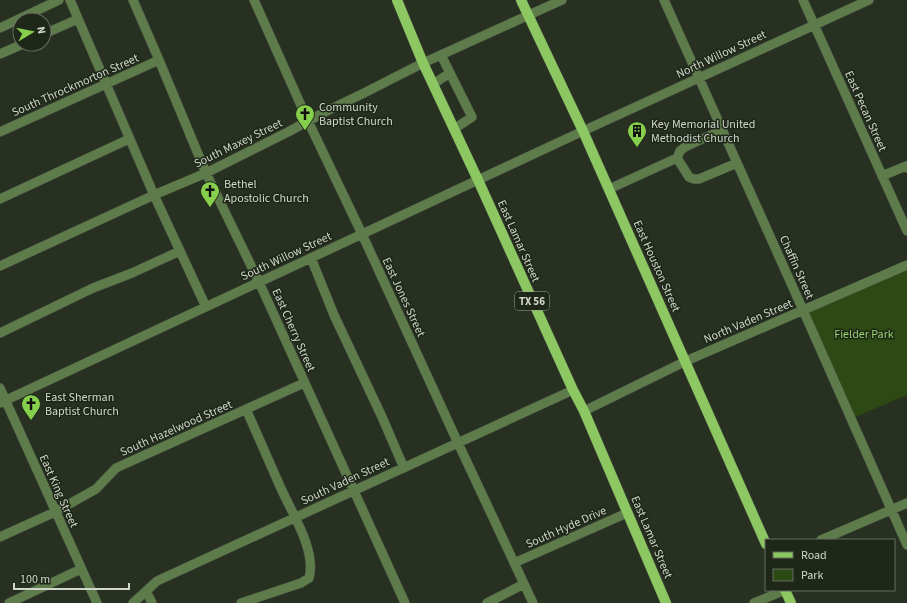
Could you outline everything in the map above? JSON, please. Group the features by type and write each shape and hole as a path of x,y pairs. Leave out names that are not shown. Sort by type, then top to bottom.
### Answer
{"main road":[{"name":"East Lamar Street","path":"397,0 423,63 584,411 666,603"},
{"name":"East Houston Street","path":"521,0 583,131 765,542"},
{"path":"786,591 792,603"}],"street":[{"path":"0,28 59,0"},
{"path":"70,0 129,139 206,307"},
{"name":"East Cherry Street","path":"133,0 206,172 259,282 405,603"},
{"name":"East Jones Street","path":"254,0 308,121 533,603"},
{"name":"South Maxey Street","path":"0,266 206,172 423,63 562,0"},
{"name":"Chaffin Street","path":"664,0 907,545"},
{"name":"East Pecan Street","path":"803,0 907,231"},
{"name":"North Willow Street","path":"583,131 869,0"},
{"path":"52,30 78,19"},
{"path":"0,54 12,49"},
{"path":"441,55 472,117 454,129"},
{"name":"South Throckmorton Street","path":"0,132 159,60"},
{"path":"433,84 450,73"},
{"path":"609,189 677,158 680,151 685,147 722,130"},
{"name":"South Willow Street","path":"3,402 583,131"},
{"path":"0,199 129,139"},
{"path":"677,158 689,177 694,179 699,179 737,163"},
{"path":"882,176 906,166 907,168"},
{"path":"0,333 92,288 132,273 180,251"},
{"path":"311,258 334,315 382,417 404,468"},
{"name":"North Vaden Street","path":"686,361 907,264"},
{"path":"584,411 686,361"},
{"name":"South Hazelwood Street","path":"0,537 55,512 96,489 116,468 304,383"},
{"name":"East King Street","path":"0,388 3,402 97,603"},
{"name":"South Vaden Street","path":"133,603 157,581 573,390"},
{"path":"240,603 301,583 309,578 311,571 309,554 296,517 279,485 246,409"},
{"path":"824,539 907,503"},
{"name":"South Hyde Drive","path":"514,563 627,513"},
{"path":"9,603 81,569"},
{"path":"488,603 524,584"},
{"path":"754,603 783,591"},
{"path":"145,592 152,603"}],"green space":[{"name":"Fielder Park","path":"907,269 907,395 855,417 808,312"}],"place":[{"name":"Community Baptist Church","path":"305,131"},
{"name":"Key Memorial United Methodist Church","path":"637,148"},
{"name":"Bethel Apostolic Church","path":"210,208"},
{"name":"East Sherman Baptist Church","path":"31,421"}]}
